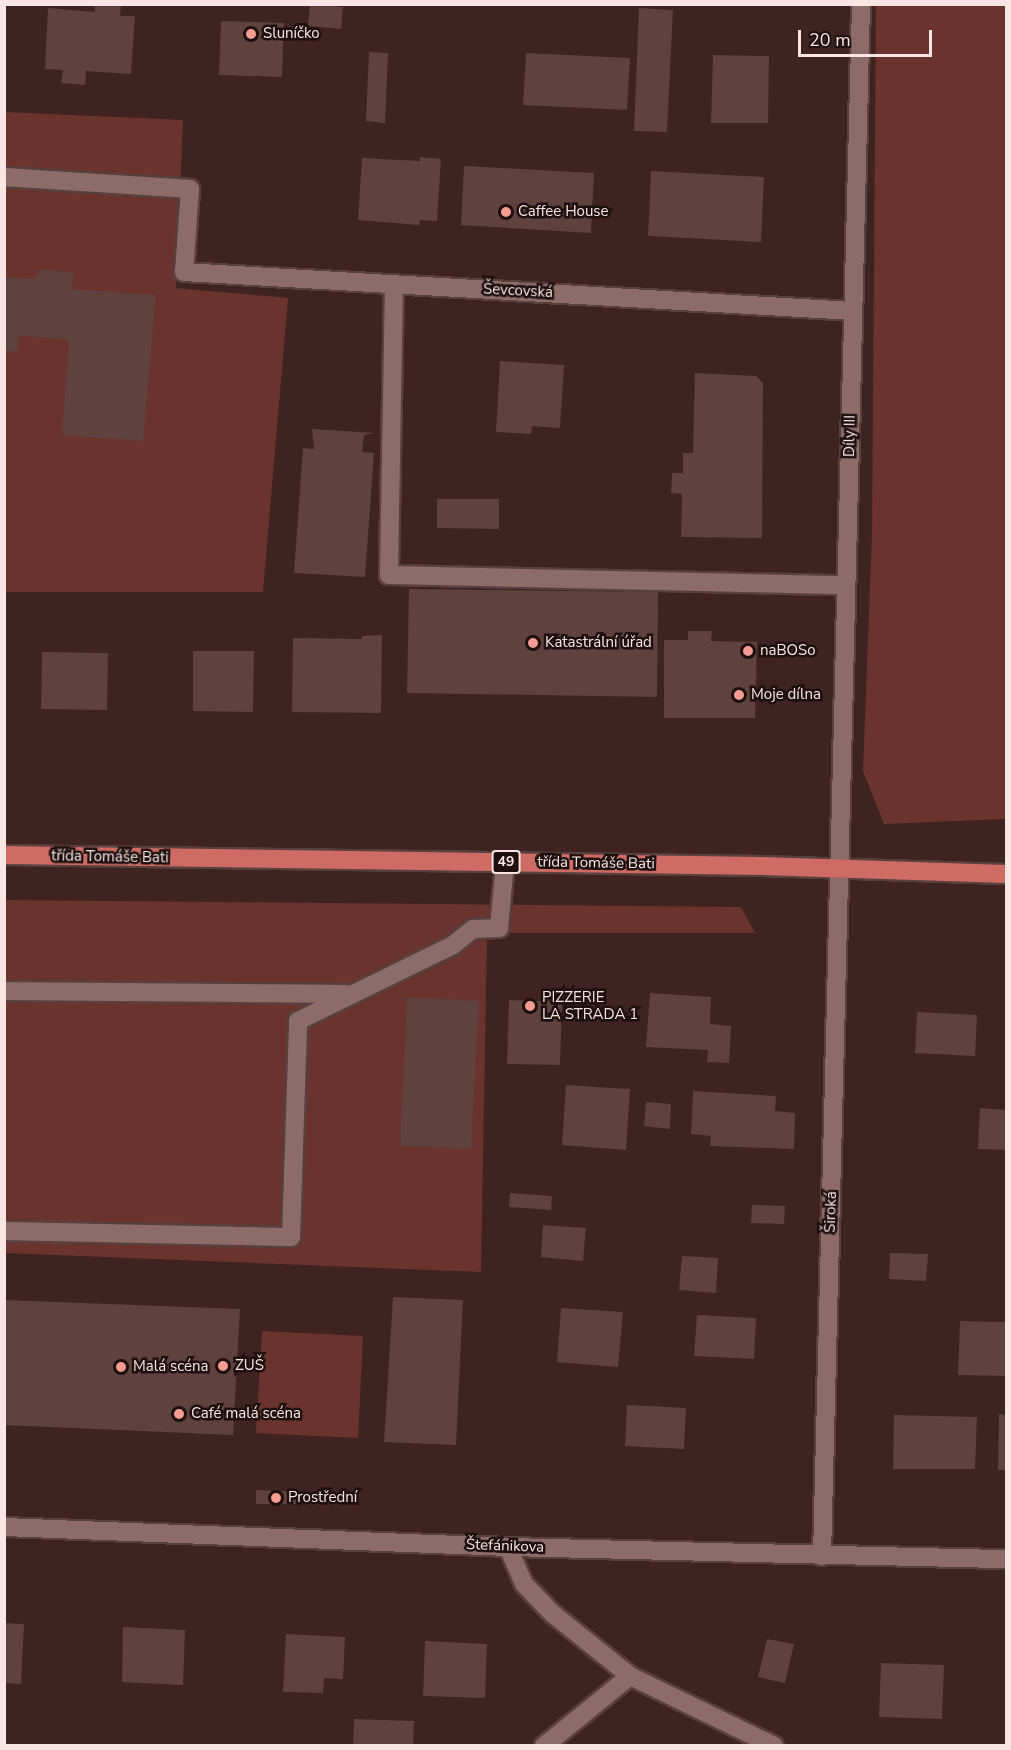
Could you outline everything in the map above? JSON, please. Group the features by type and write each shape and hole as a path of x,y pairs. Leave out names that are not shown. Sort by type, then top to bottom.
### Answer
{"main road":[{"name":"třída Tomáše Bati","path":"4,855 838,867 1006,874"}],"street":[{"name":"Díly III","path":"838,867 861,4"},
{"name":"Ševcovská","path":"4,177 190,189 184,272 853,311"},
{"path":"394,284 389,575 846,585"},
{"path":"4,1231 291,1237 298,1021 453,945 473,929 499,928 505,862"},
{"name":"Široká","path":"822,1556 838,867"},
{"path":"4,991 350,994"},
{"name":"Štefánikova","path":"4,1527 508,1547 1006,1559"},
{"path":"508,1547 524,1584 553,1614 630,1676 774,1746"},
{"path":"544,1746 630,1676"}],"shaded area":[{"path":"876,5 1006,5 1006,819 884,824 863,771 872,534"},
{"path":"5,112 183,120 176,288 288,298 263,592 5,592"},
{"path":"5,900 741,907 755,933 487,933 481,1272 5,1253"},
{"path":"262,1331 363,1336 358,1438 256,1433"}],"building":[{"path":"95,4 121,5 120,16 135,16 131,74 86,71 85,85 61,83 63,70 45,69 48,8 95,12"},
{"path":"310,5 343,7 341,29 308,26"},
{"path":"639,8 673,10 667,132 634,131"},
{"path":"221,21 284,23 282,77 219,75"},
{"path":"369,52 388,53 385,123 366,121"},
{"path":"526,53 630,58 627,110 523,105"},
{"path":"713,55 769,56 768,123 711,123"},
{"path":"420,157 441,159 437,221 420,220 419,225 358,220 362,158 420,161"},
{"path":"464,166 594,173 591,233 461,225"},
{"path":"651,171 764,177 761,242 648,236"},
{"path":"41,269 74,273 72,289 156,295 143,441 62,435 69,340 19,335 17,352 4,351 4,277 35,279"},
{"path":"500,361 564,365 560,428 532,426 531,434 496,432"},
{"path":"695,373 756,376 763,383 762,538 681,537 682,494 671,493 672,473 683,473 683,453 693,453"},
{"path":"312,429 375,433 364,435 362,452 374,453 365,577 294,573 303,448 314,449"},
{"path":"437,499 499,499 499,529 437,528"},
{"name":"Katastrální úřad","path":"409,589 658,592 657,697 407,693"},
{"path":"688,631 712,631 711,641 757,642 755,718 664,718 664,640 688,640"},
{"path":"382,635 381,713 292,712 293,638 362,639 362,636"},
{"path":"193,651 254,651 253,712 193,711"},
{"path":"42,652 108,653 107,710 41,709"},
{"path":"650,993 711,997 710,1024 731,1026 729,1063 707,1062 708,1050 646,1047"},
{"path":"407,997 479,1001 471,1149 400,1146"},
{"path":"509,1000 562,1002 560,1065 507,1064"},
{"path":"917,1012 977,1015 975,1056 915,1053"},
{"path":"566,1085 630,1089 626,1150 562,1145"},
{"path":"693,1091 776,1096 775,1111 795,1113 794,1149 710,1146 711,1136 691,1134"},
{"path":"646,1102 671,1104 670,1129 644,1126"},
{"path":"980,1108 1006,1110 1006,1150 978,1149"},
{"path":"510,1193 552,1196 551,1210 509,1207"},
{"path":"752,1205 785,1206 784,1224 751,1223"},
{"path":"543,1225 586,1228 583,1261 541,1257"},
{"path":"890,1253 928,1254 926,1281 889,1279"},
{"path":"682,1256 718,1258 716,1293 679,1290"},
{"path":"393,1297 463,1300 456,1445 384,1442"},
{"name":"Malá scéna","path":"4,1300 240,1309 233,1435 4,1425"},
{"path":"561,1308 623,1312 618,1367 557,1362"},
{"path":"697,1315 756,1318 754,1359 694,1356"},
{"path":"960,1321 1006,1322 1006,1376 958,1375"},
{"path":"627,1405 686,1408 684,1449 625,1446"},
{"path":"999,1414 1006,1415 1006,1470 998,1470"},
{"path":"894,1415 977,1417 975,1469 893,1469"},
{"name":"Prostřední","path":"256,1490 297,1492 297,1504 256,1504"},
{"path":"4,1623 24,1624 21,1684 4,1683"},
{"path":"123,1627 185,1630 183,1685 122,1682"},
{"path":"286,1634 345,1637 343,1679 324,1678 323,1693 283,1692"},
{"path":"767,1639 794,1644 785,1683 758,1677"},
{"path":"425,1641 487,1644 485,1698 423,1696"},
{"path":"881,1663 944,1665 942,1719 879,1717"},
{"path":"354,1719 414,1721 413,1746 353,1746"}],"place":[{"name":"Sluníčko","path":"251,34"},
{"name":"Caffee House","path":"506,212"},
{"name":"Katastrální úřad","path":"533,643"},
{"name":"naBOSo","path":"748,651"},
{"name":"Moje dílna","path":"739,695"},
{"name":"PIZZERIE LA STRADA 1","path":"530,1006"},
{"name":"ZUŠ","path":"223,1366"},
{"name":"Malá scéna","path":"121,1367"},
{"name":"Café malá scéna","path":"179,1414"},
{"name":"Prostřední","path":"276,1498"}]}
